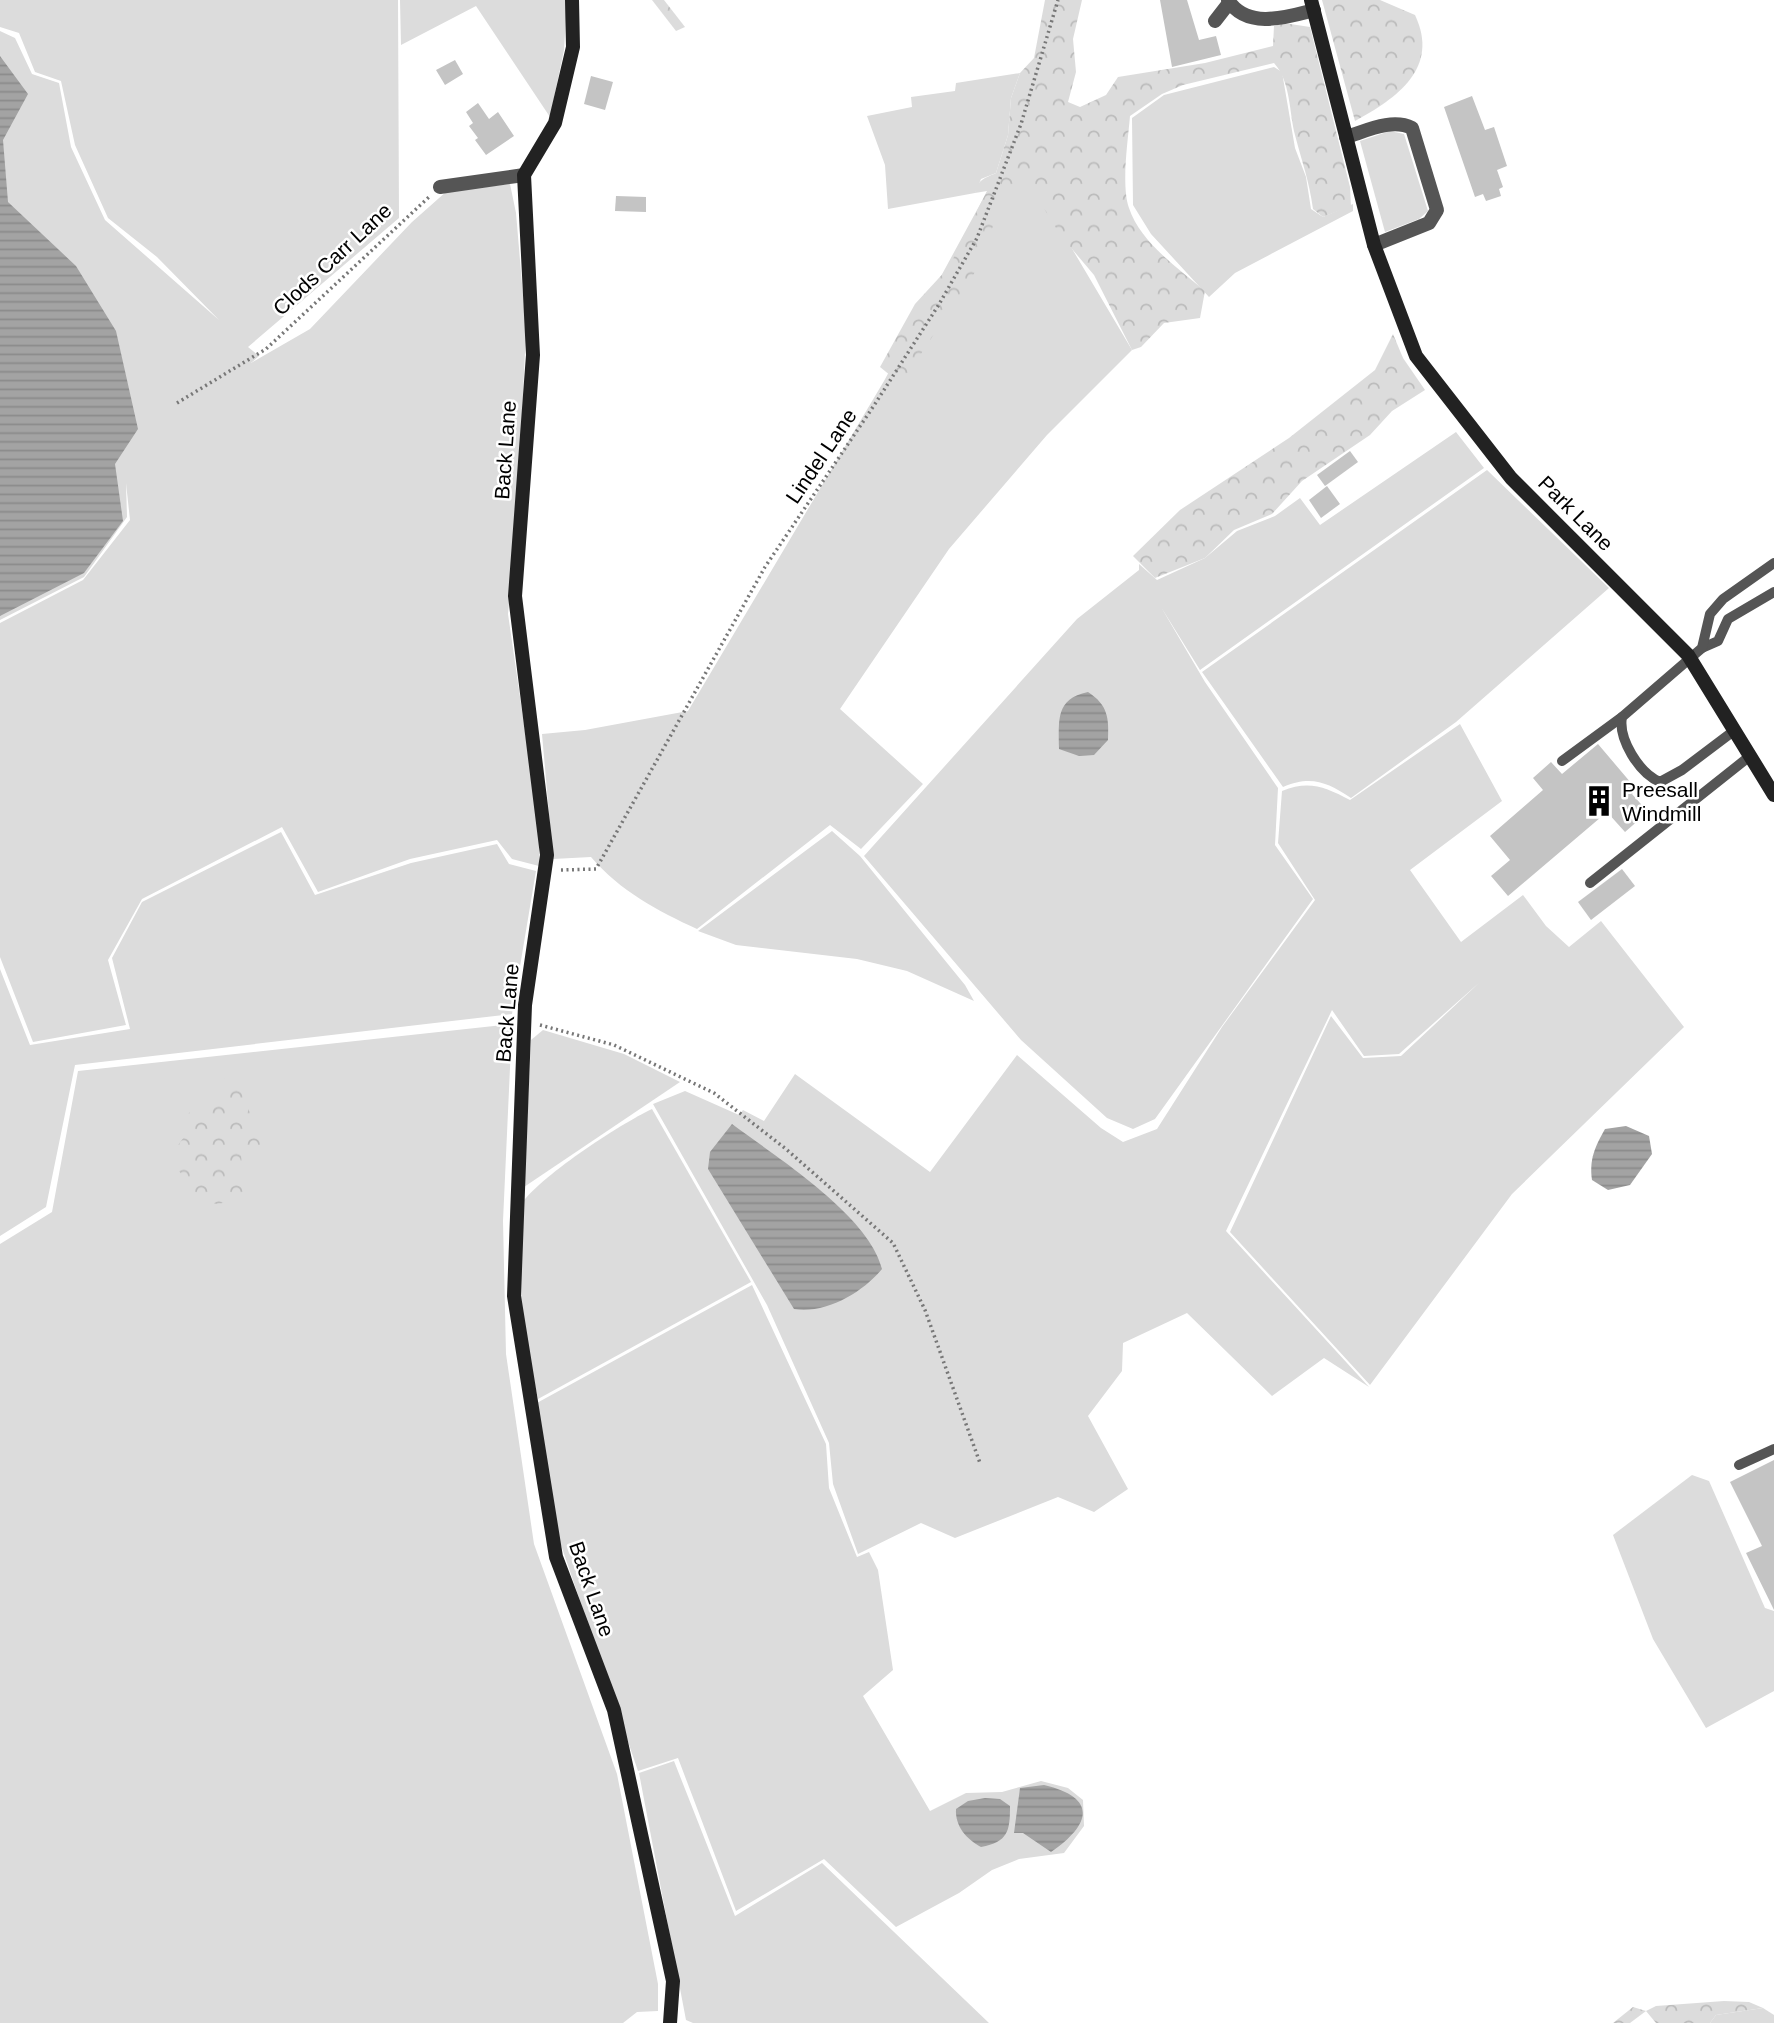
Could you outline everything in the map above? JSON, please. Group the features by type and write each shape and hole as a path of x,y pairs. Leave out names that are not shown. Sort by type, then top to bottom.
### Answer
{"street":[{"path":"440,187 524,175 555,122 573,47 572,0"},
{"path":"1215,21 1229,2 1240,12 1266,20 1312,5"},
{"name":"Park Lane","path":"1312,5 1374,245 1416,356 1440,391 1511,478 1690,659 1774,795"},
{"path":"1346,137 1390,125 1405,124 1412,128 1437,210 1429,223 1374,245"},
{"name":"Back Lane","path":"524,175 533,355 516,596 547,855 525,1021 514,1296 556,1556 614,1710 673,1981 670,2023"}],"lane":[{"path":"1702,648 1710,614 1723,599 1774,563"},
{"path":"1562,761 1622,717 1702,648 1718,641 1728,619 1774,592"},
{"path":"1622,717 1621,737 1651,778 1660,782 1682,770 1735,730"},
{"path":"1590,883 1750,756"},
{"path":"1739,1465 1774,1449"}],"path":[{"name":"Lindel Lane","path":"545,871 596,869 765,567 938,306 977,238 996,193 1058,0"},
{"name":"Clods Carr Lane","path":"177,403 267,349 440,187"},
{"path":"525,1021 614,1045 714,1093 786,1149 893,1243 925,1310 980,1463"}],"green space":[{"path":"0,0 398,0 399,218 248,347 259,356 251,363 310,329 412,222 447,191 510,184 516,213 526,331 517,519 508,614 539,828 539,866 512,859 497,840 410,859 318,892 282,827 142,899 108,960 126,1025 33,1042 0,957 0,623 83,580 130,520 126,483 127,517 84,577 0,620 0,31 15,38 32,74 59,83 71,147 105,220 219,320 157,257 108,218 75,145 61,81 35,72 19,33 0,27"},
{"path":"400,0 567,0 564,50 550,117 476,6 401,45"},
{"path":"652,0 664,0 685,27 676,31"},
{"path":"1045,0 1082,0 1073,39 1076,72 1068,102 1080,107 1106,95 1118,77 1205,63 1273,46 1274,26 1284,23 1310,27 1350,187 1351,206 1323,217 1313,209 1287,88 1274,63 1183,85 1162,94 1130,116 1126,187 1129,208 1142,232 1161,254 1205,291 1200,318 1164,323 1141,347 1132,350 1094,275 1061,236 1027,181 1006,191 977,269 907,375 907,389 880,367 915,304 949,267 987,191 975,193 978,185 996,173 1008,135 1011,98 1020,73 1034,58"},
{"path":"1322,0 1380,0 1415,15 1421,34 1422,51 1418,66 1410,79 1386,102 1355,121"},
{"path":"1274,67 1282,72 1295,148 1306,177 1311,209 1323,217 1353,204 1353,211 1235,273 1209,297 1151,234 1133,205 1132,118 1164,95"},
{"path":"1020,73 1011,98 1008,135 996,173 981,179 975,193 888,209 885,165 867,116 912,107 911,97 955,91 956,83"},
{"path":"1390,131 1404,134 1428,211 1419,219 1385,232 1360,141"},
{"path":"1029,176 1132,350 1047,435 949,549 840,709 923,784 861,849 830,825 697,929 640,899 614,880 591,857 553,859 542,734 585,730 688,711 884,381 990,186"},
{"path":"1393,334 1403,358 1425,390 1392,411 1370,435 1302,481 1272,514 1234,530 1205,558 1155,578 1133,556 1180,510 1289,438 1375,370"},
{"path":"1456,432 1484,468 1200,670 1161,607 1205,682 1278,788 1275,845 1313,899 1155,1119 1133,1129 1107,1118 1021,1040 864,856 1077,619 1139,570 1139,564 1157,580 1205,558 1237,531 1275,516 1300,498 1320,525"},
{"path":"1487,470 1609,588 1456,722 1351,798 1318,782 1302,781 1283,787 1202,672"},
{"path":"1460,724 1502,801 1410,870 1461,942 1523,895 1546,926 1569,947 1601,921 1684,1027 1512,1194 1370,1385 1230,1232 1331,1016 1363,1058 1401,1056 1480,982 1399,1054 1364,1056 1332,1010 1226,1231 1369,1387 1324,1358 1272,1396 1187,1313 1123,1343 1122,1371 1088,1416 1128,1489 1094,1512 1058,1497 955,1538 921,1523 858,1554 833,1484 829,1443 767,1305 653,1104 685,1091 739,1115 743,1110 764,1121 795,1074 930,1172 1017,1055 1101,1128 1123,1142 1157,1129 1222,1027 1315,900 1278,843 1282,791 1301,786 1317,786 1350,800"},
{"path":"832,831 860,856 965,985 974,1001 907,971 857,959 736,945 698,931"},
{"path":"281,832 315,895 411,863 497,844 509,864 536,871 512,1014 75,1065 46,1207 0,1236 0,969 30,1045 130,1029 112,958 142,902"},
{"path":"512,1024 503,1221 506,1354 534,1544 617,1774 658,1984 658,2011 637,2012 623,2023 0,2023 0,1244 52,1212 78,1071"},
{"path":"543,1030 624,1054 680,1082 524,1187 531,1040"},
{"path":"221,1071 240,1071 249,1111 268,1134 262,1153 241,1155 245,1199 217,1204 199,1200 175,1165 172,1154 186,1134 188,1114 206,1098 226,1097 226,1081"},
{"path":"652,1109 751,1282 538,1399 518,1310 519,1207 561,1167 601,1139"},
{"path":"752,1285 826,1444 829,1488 857,1557 869,1552 878,1570 893,1670 863,1696 930,1811 966,1793 1002,1792 1041,1781 1068,1788 1083,1800 1084,1826 1064,1853 1019,1859 992,1870 959,1893 896,1927 824,1859 736,1911 678,1758 638,1771 559,1539 535,1404"},
{"path":"1692,1475 1709,1481 1765,1608 1774,1611 1774,1691 1706,1728 1653,1639 1613,1535"},
{"path":"674,1761 735,1916 822,1863 989,2023 693,2023 686,2020 639,1773"},
{"path":"1724,2001 1749,2002 1763,2008 1716,2015 1710,2023 1656,2023 1646,2011 1656,2006"},
{"path":"1633,2007 1646,2011 1630,2023 1613,2023"},
{"path":"1763,2008 1774,2015 1774,2023 1710,2023 1716,2015"}],"shaded area":[{"path":"0,56 28,94 3,140 8,202 76,266 116,331 138,429 115,464 123,521 84,573 0,616"},
{"path":"1088,692 1100,702 1106,713 1108,740 1094,755 1079,756 1059,749 1059,720 1064,705 1077,695"},
{"path":"732,1124 819,1189 859,1228 874,1249 882,1269 874,1278 854,1294 831,1305 806,1310 794,1309 708,1169 710,1152"},
{"path":"1626,1126 1649,1136 1652,1154 1630,1185 1608,1190 1592,1180 1594,1153 1605,1129"},
{"path":"1044,1785 1074,1797 1081,1805 1083,1813 1074,1832 1051,1852 1023,1833 1014,1833 1020,1788"},
{"path":"1000,1799 1010,1806 1009,1822 1002,1838 981,1847 962,1831 957,1821 956,1809 968,1801"}],"building":[{"path":"1160,0 1187,0 1199,40 1216,36 1221,55 1172,67"},
{"path":"455,60 463,74 445,85 436,70"},
{"path":"591,76 613,82 605,110 584,104"},
{"path":"1472,96 1485,130 1494,127 1507,166 1497,170 1503,187 1499,189 1501,196 1486,201 1483,194 1475,197 1444,107"},
{"path":"478,103 489,119 498,112 514,136 486,155 475,140 478,138 469,126 473,123 466,112"},
{"path":"616,196 646,197 646,212 615,211"},
{"path":"1350,451 1358,462 1325,486 1317,475"},
{"path":"1327,486 1340,504 1321,518 1309,500"},
{"path":"1598,744 1637,790 1632,794 1648,812 1625,832 1607,812 1508,896 1491,876 1510,860 1490,836 1543,790 1533,778 1551,762 1562,774"},
{"path":"1622,869 1635,886 1591,920 1578,902"},
{"path":"1774,1460 1774,1610 1746,1553 1762,1546 1730,1482"}],"place":[{"name":"Preesall Windmill","path":"1599,801"}]}
